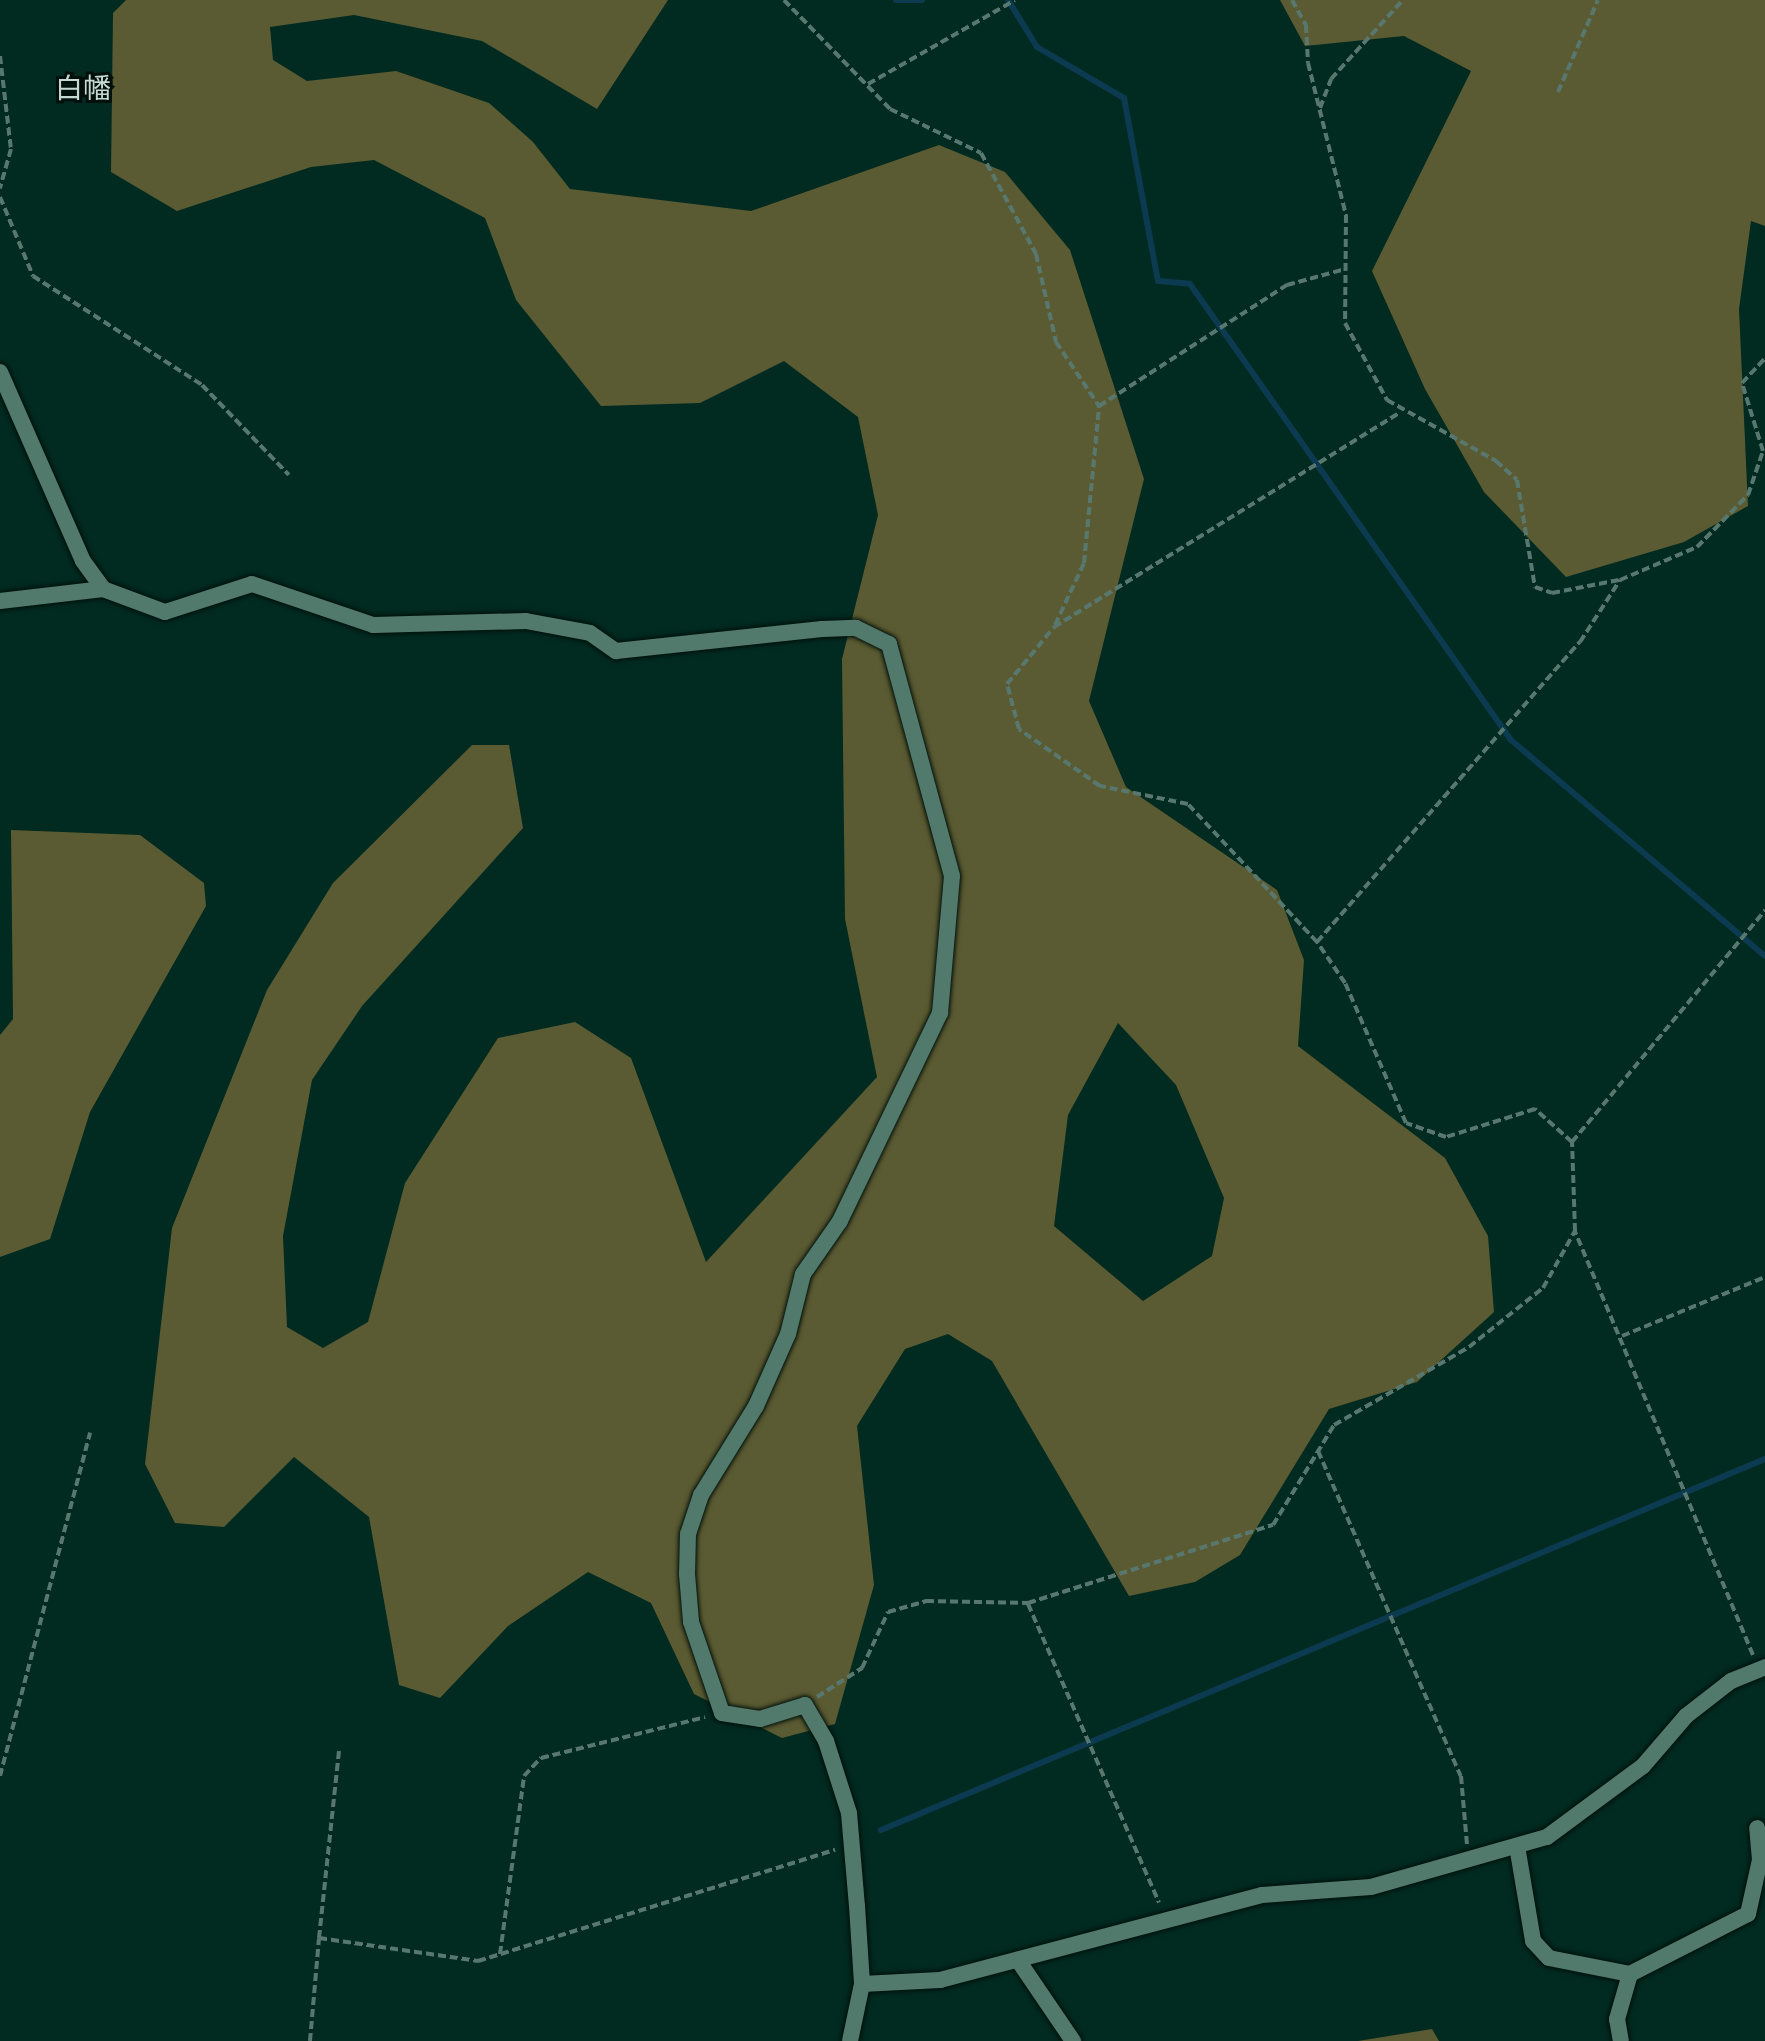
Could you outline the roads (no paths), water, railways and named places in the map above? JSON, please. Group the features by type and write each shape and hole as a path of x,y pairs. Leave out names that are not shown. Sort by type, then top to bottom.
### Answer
{"street":[{"path":"0,372 83,561 103,589"},
{"path":"0,601 103,589 165,612 225,588 277,587 373,625 526,621 590,633 633,652 741,632 822,629 856,628 889,644 952,876 950,966 924,1053 840,1221 803,1274 788,1334 756,1406 701,1495 688,1534 691,1622 722,1713 760,1719 805,1705 826,1741 851,1845 862,1984 850,2041"},
{"path":"862,1984 940,1980 1262,1895 1371,1887 1469,1863 1571,1825 1643,1766 1686,1716 1762,1668"},
{"path":"1517,1846 1533,1941 1549,1958 1630,1974 1748,1914 1760,1860 1757,1828"},
{"path":"1018,1960 1073,2041"},
{"path":"1621,2041 1617,2019 1630,1974"}],"waterway":[{"path":"896,0 922,0"},
{"path":"1008,0 1037,47 1124,98 1158,281 1190,284 1511,740 1765,956"},
{"path":"881,1830 1765,1459"}],"district":[{"name":"白幡","path":"83,88"}]}
